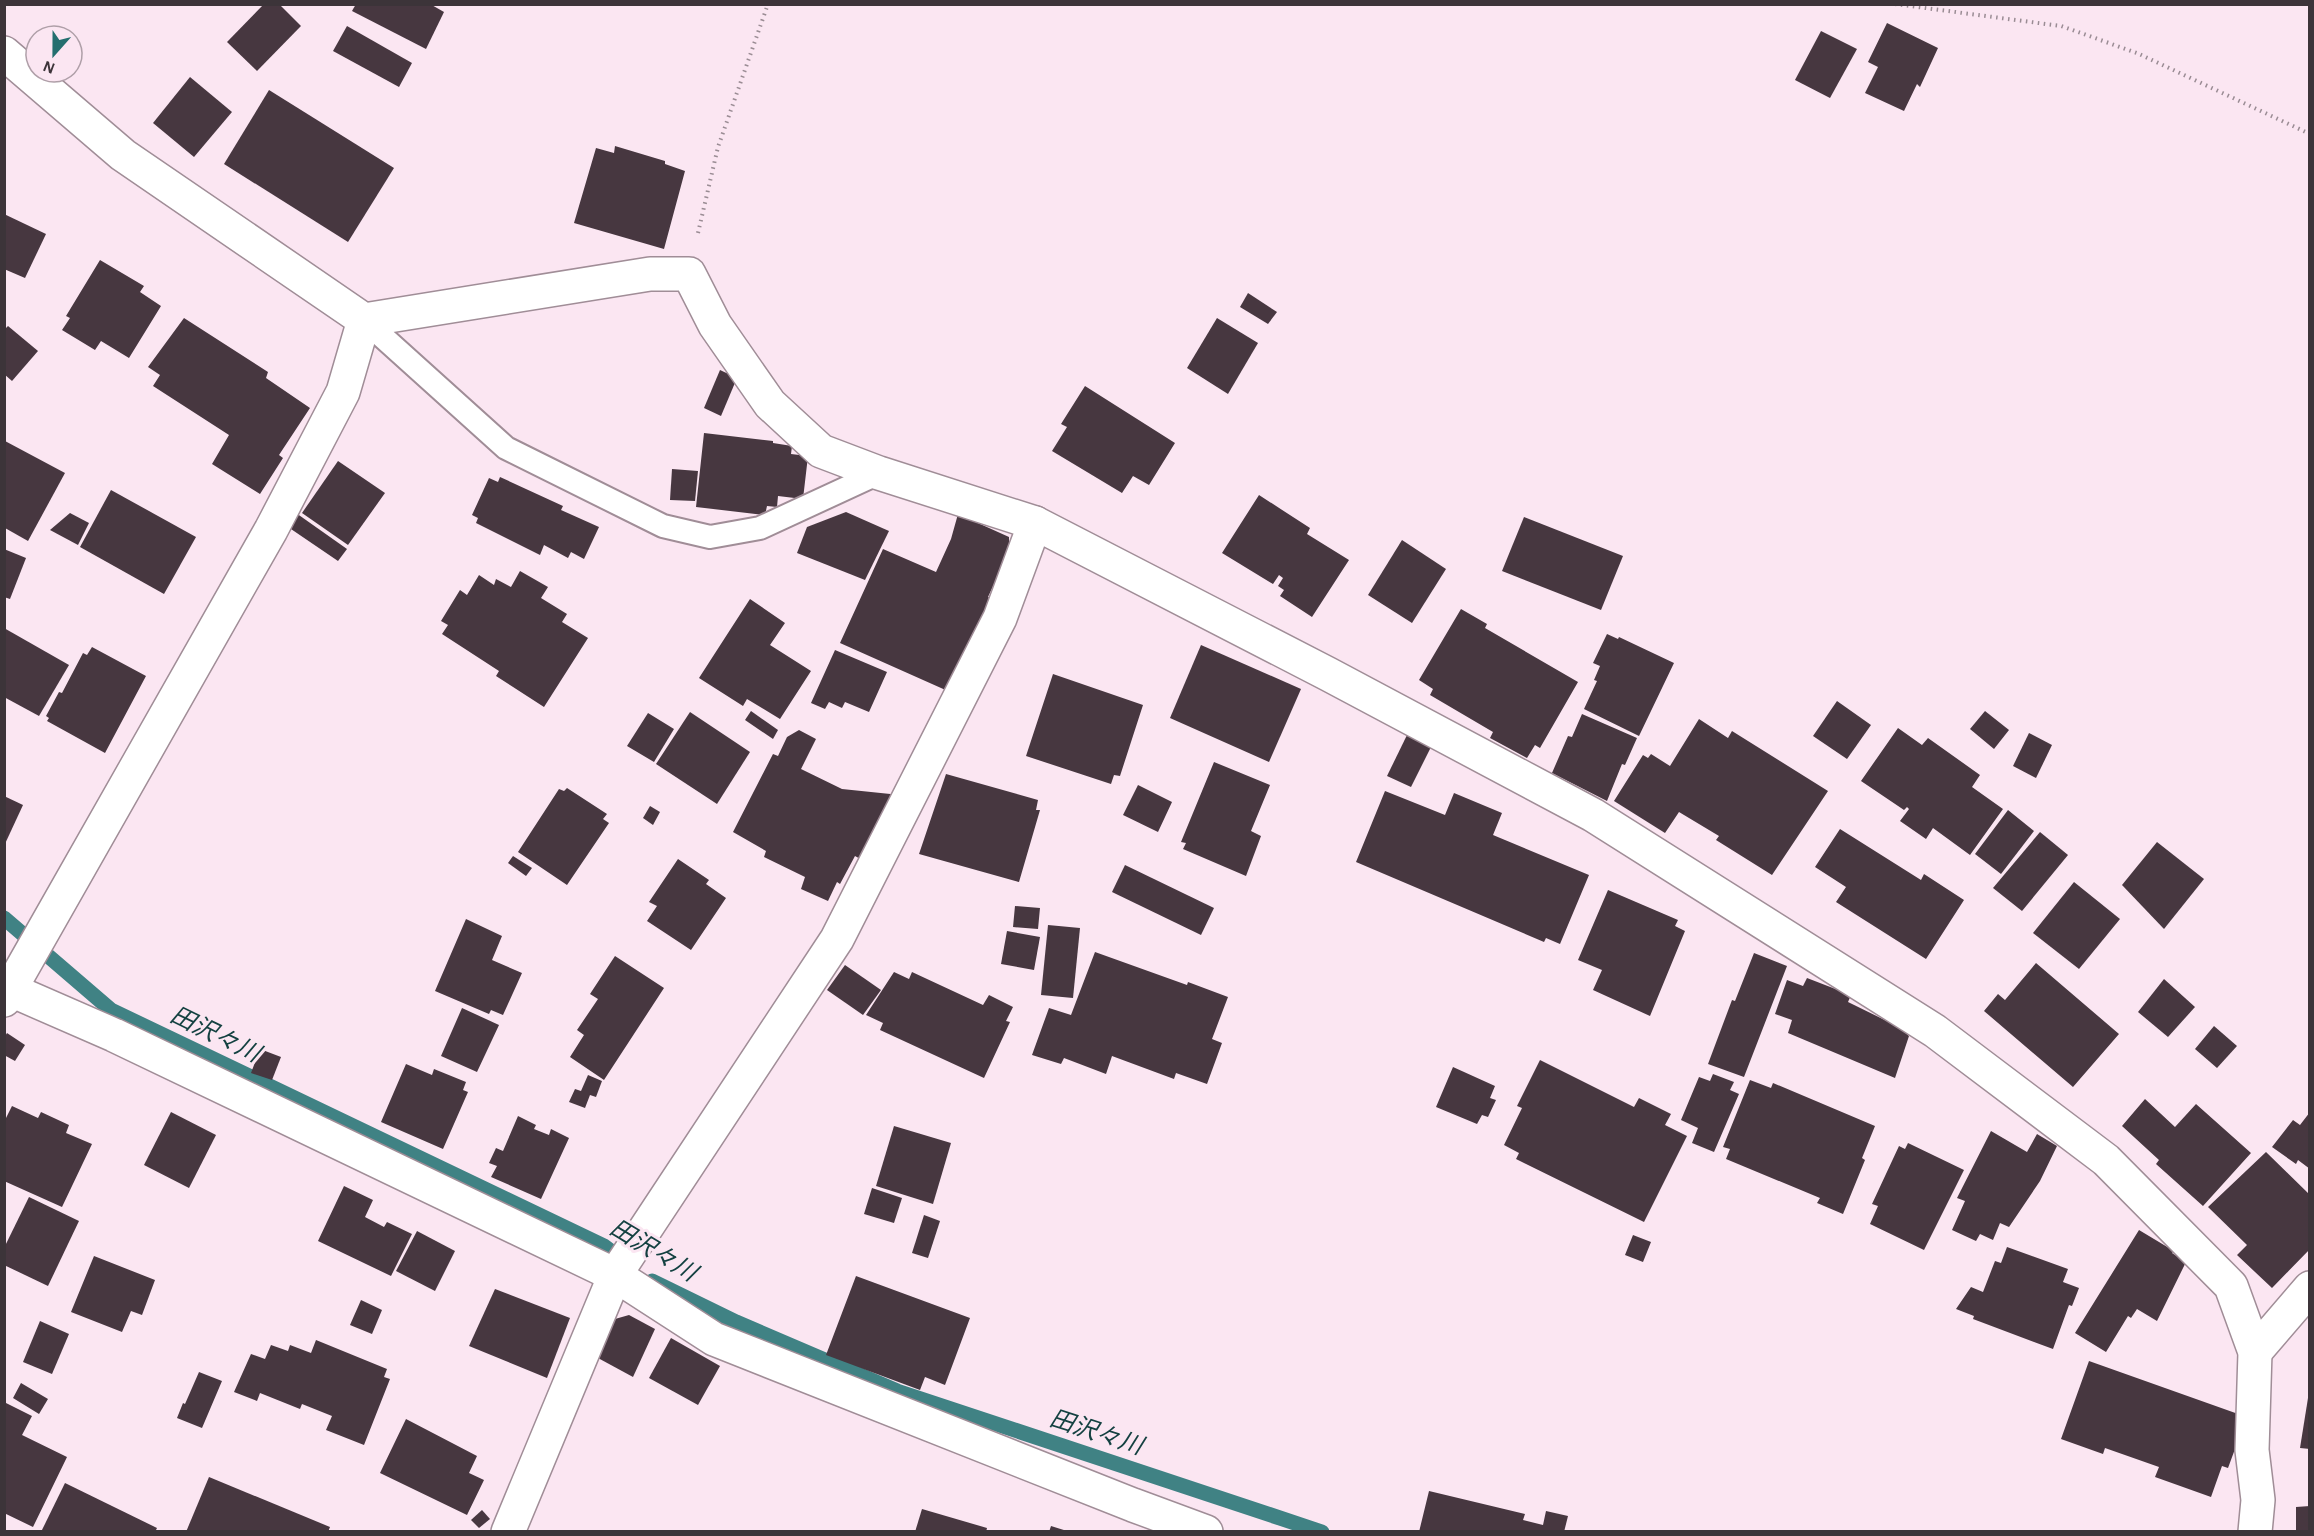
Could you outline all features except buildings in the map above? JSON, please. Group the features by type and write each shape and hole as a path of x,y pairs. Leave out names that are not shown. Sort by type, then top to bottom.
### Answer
{"street":[{"path":"4,52 123,155 364,320 650,274 689,274 715,325 770,404 821,451 879,473 1035,524 1349,686 1593,814 1935,1031 2106,1160 2231,1286 2255,1352 2252,1450 2258,1500 2255,1532"},
{"path":"364,320 343,393 299,477 12,988 616,1273 714,1339 1206,1532"},
{"path":"508,1532 616,1273 837,939 1000,618 1035,524"},
{"path":"2255,1352 2310,1288"}],"lane":[{"path":"364,320 506,447 663,526 710,537 760,528 879,473"}],"path":[{"path":"689,274 718,147 768,4"},
{"path":"1895,4 2061,26 2137,53 2310,134"}],"waterway":[{"name":"田沢々川","path":"4,918 111,1010 604,1246 628,1264"},
{"name":"田沢々川","path":"652,1281 736,1322 897,1391 1322,1532"}]}
